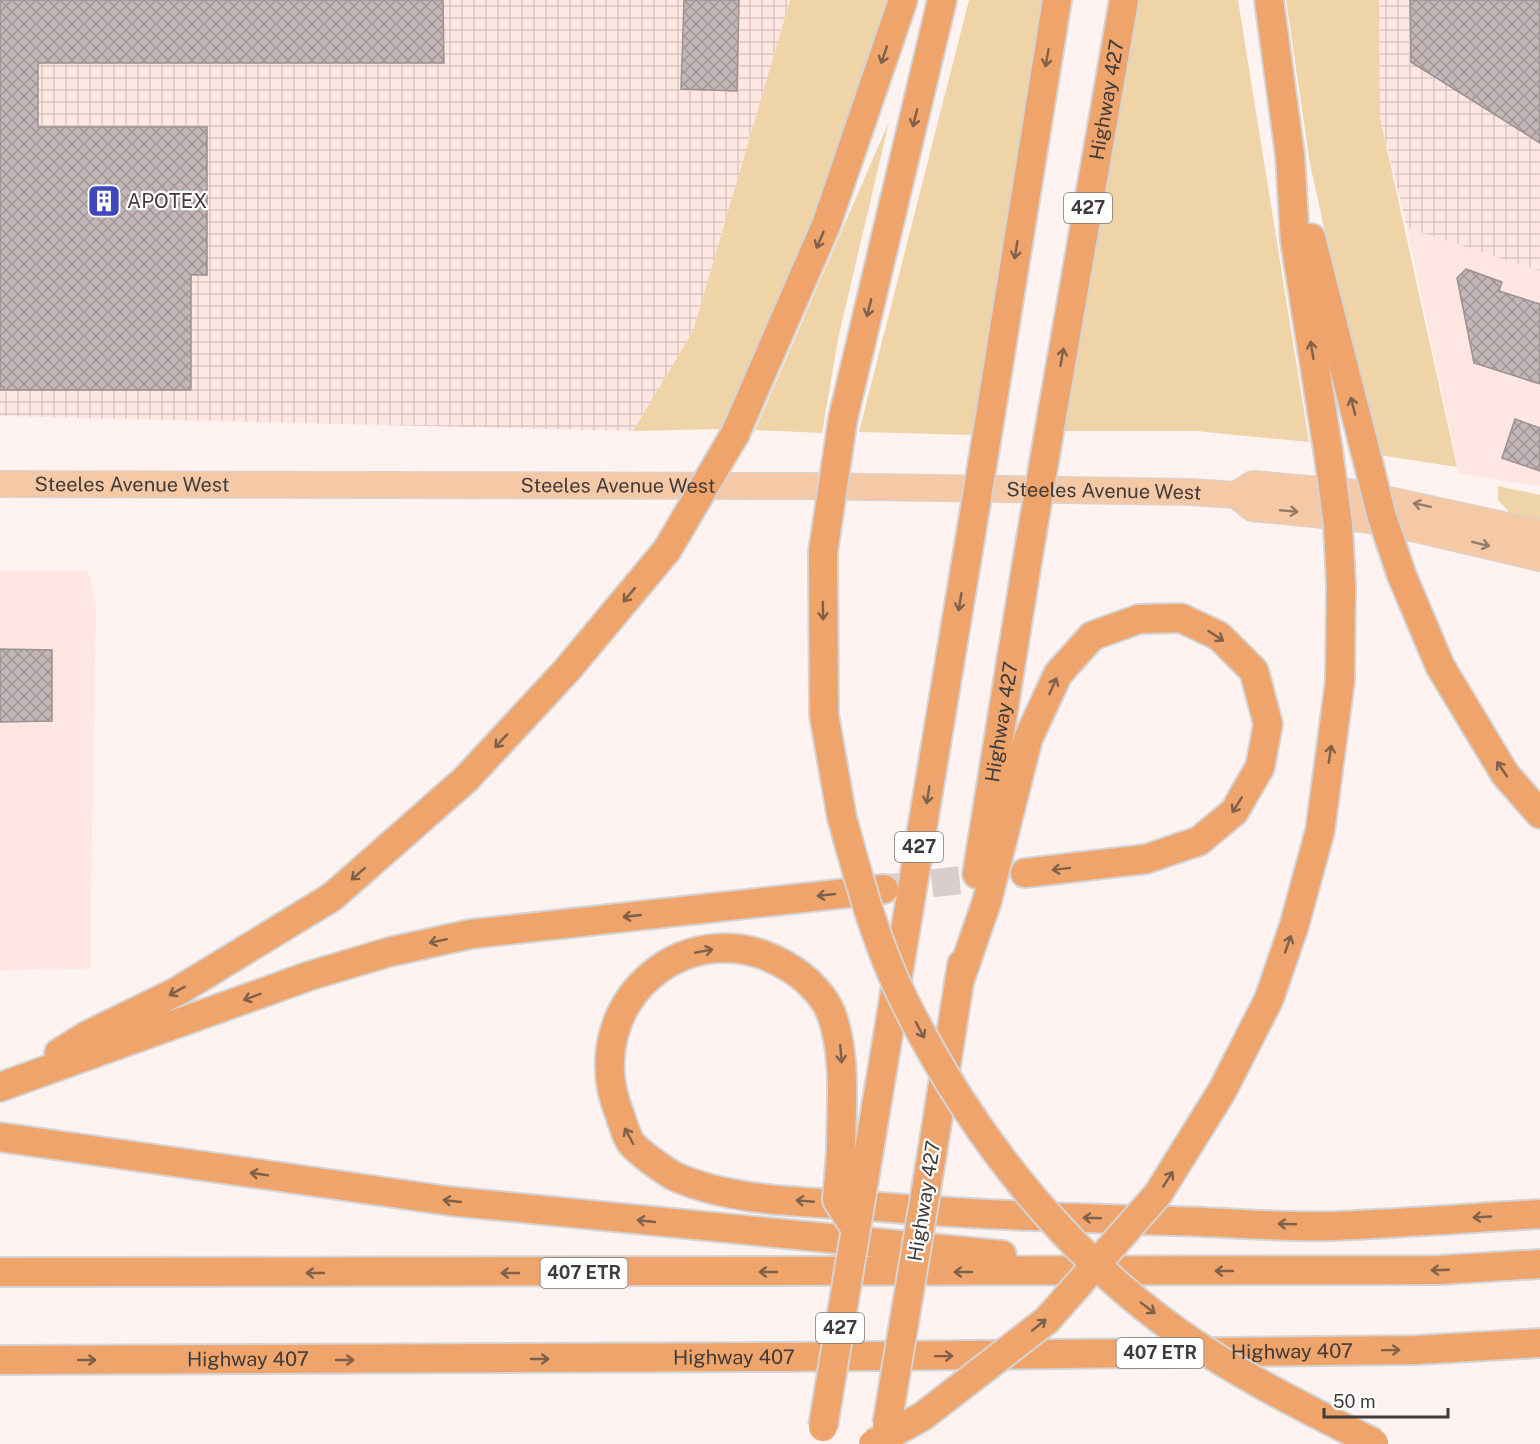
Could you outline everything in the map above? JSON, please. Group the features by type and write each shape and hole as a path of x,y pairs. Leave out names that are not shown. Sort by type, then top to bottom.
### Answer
{"highway":[{"path":"3,1086 86,1036 178,991 332,897 466,779 567,670 667,550 735,434 826,225 903,0"},
{"path":"942,0 843,418 822,552 824,715 842,818 867,909 908,1007 946,1080 993,1148 1061,1230 1130,1294 1206,1351 1287,1399 1376,1443"},
{"name":"427","path":"821,1435 1058,0"},
{"name":"Highway 427","path":"881,1438 932,1154 1029,550 1124,0"},
{"path":"881,1438 923,1416 1047,1320 1150,1203 1222,1091 1269,999 1294,926 1320,831 1340,681 1341,585 1338,525 1295,241 1290,155 1269,0"},
{"path":"1290,155 1382,517 1402,576 1440,666 1505,774 1540,814"},
{"path":"960,982 987,901 1028,739 1058,674 1092,636 1139,619 1181,618 1219,636 1254,671 1268,724 1260,766 1234,812 1199,841 1146,859 1025,873"},
{"path":"3,1086 309,976 389,952 471,934 884,889"},
{"path":"856,1229 837,1200 841,1151 842,1051 830,1009 804,977 777,959 741,948 708,950 671,959 648,977 627,1003 612,1034 608,1067 614,1101 631,1143 674,1176 730,1194 968,1214 1331,1226 1540,1214"},
{"path":"0,1137 449,1201 1169,1271"},
{"name":"407 ETR","path":"0,1272 1439,1270 1540,1264"},
{"name":"Highway 407","path":"0,1360 746,1358 1416,1350 1540,1343"},
{"path":"0,1368 28,1360"}],"main road":[{"name":"Steeles Avenue West","path":"0,484 805,486 1236,495 1253,484 1347,492 1404,501 1540,532"},
{"name":"Steeles Avenue West","path":"1236,495 1252,508 1364,519 1540,558"}],"shaded area":[{"path":"0,0 790,0 693,331 633,431 0,416"},
{"path":"790,0 886,0 812,226 722,429 633,431 693,331"},
{"path":"969,0 1047,0 973,435 859,432"},
{"path":"1135,0 1238,0 1309,442 1196,431 1062,431"},
{"path":"1286,0 1379,0 1380,117 1457,467 1379,455 1310,164"},
{"path":"1379,0 1540,0 1540,271 1407,228 1380,117"},
{"path":"889,122 838,339 822,433 755,430"},
{"path":"1407,228 1540,271 1540,486 1459,474"},
{"path":"1498,486 1540,495 1540,522 1510,513 1498,500"},
{"path":"0,571 88,571 96,606 90,969 0,970"}],"building":[{"name":"APOTEX","path":"0,0 443,0 444,63 38,63 38,127 207,127 207,275 191,275 191,390 0,390"},
{"path":"684,0 739,0 737,91 681,89"},
{"path":"1410,0 1540,0 1540,143 1411,62"},
{"path":"1466,269 1502,282 1499,291 1540,304 1540,384 1474,363 1457,278"},
{"path":"1515,419 1540,428 1540,471 1502,458"},
{"path":"0,649 52,650 52,721 0,722"}],"tunnel":[{"path":"890,888 1025,873"}],"place":[{"name":"APOTEX","path":"104,201"}]}
